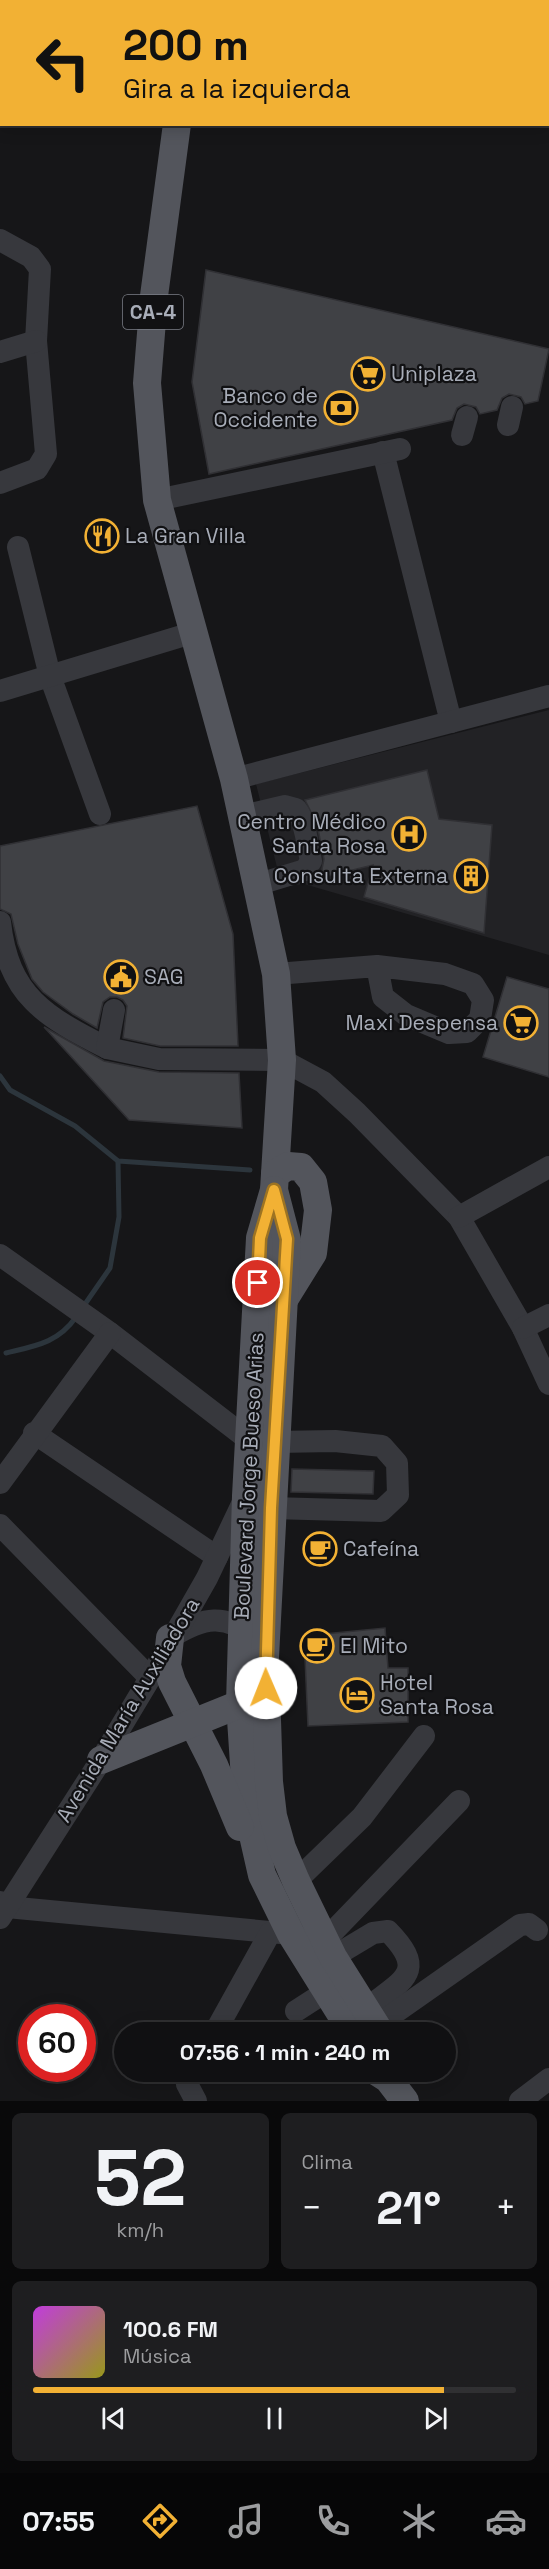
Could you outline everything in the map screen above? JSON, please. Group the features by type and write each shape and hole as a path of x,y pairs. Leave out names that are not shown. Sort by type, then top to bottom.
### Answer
{"main road":[{"name":"CA-4","path":"177,126 154,296 147,383 157,500 234,779 276,974 282,1060 275,1182"},
{"path":"275,1182 288,1166 301,1167 313,1182 318,1210 313,1253 284,1300"},
{"name":"Boulevard Jorge Bueso Arias","path":"275,1182 287,1239 284,1300 262,1441 246,1496 240,1704 244,1779 250,1821 262,1875 280,1933 327,1991 365,2022"},
{"name":"Boulevard Jorge Bueso Arias","path":"275,1182 260,1238 262,1441 271,1508 265,1657 269,1782 273,1816 282,1848 329,1949 367,2022"},
{"path":"170,1638 167,1666 171,1682 214,1765 262,1875"},
{"path":"101,1760 240,1704 266,1688"},
{"path":"140,1745 163,1742 186,1746 214,1765"},
{"path":"383,2082 394,2101"},
{"path":"390,2082 405,2101"},
{"path":"409,2082 421,2101"}],"street":[{"path":"0,240 22,251 40,269 36,341 46,454 37,469 0,483"},
{"path":"0,352 36,341"},
{"path":"157,500 391,451 451,722"},
{"path":"18,547 50,676 100,814"},
{"path":"0,691 195,632"},
{"path":"234,779 549,696"},
{"path":"242,816 285,806 296,809 300,814 311,861 305,870 256,885"},
{"path":"0,922 3,948 20,987 37,1006 78,1033 107,1048 159,1059 282,1060 323,1082 357,1113 459,1217 523,1328 549,1384"},
{"path":"276,974 377,966"},
{"path":"107,1048 114,1010"},
{"path":"459,1217 549,1167"},
{"path":"0,1255 262,1441 335,1441 382,1446 397,1463 398,1495 381,1511 271,1508"},
{"path":"523,1328 549,1315"},
{"path":"0,1483 34,1433 110,1333"},
{"path":"34,1433 217,1557"},
{"name":"Avenida María Auxiliadora","path":"2,1909 101,1760 150,1678 170,1638 207,1578 246,1496"},
{"path":"0,1525 150,1678"},
{"path":"170,1638 201,1621 224,1620 242,1627 256,1640 265,1657"},
{"path":"296,1881 362,1816 424,1736"},
{"path":"329,1949 459,1801"},
{"path":"2,1909 280,1933 222,2022"},
{"path":"374,2022 520,1925 529,1924 537,1930"},
{"path":"329,1949 373,1933 388,1931 404,1948 410,1964 406,1977 371,2022"},
{"path":"296,2011 327,1991"},
{"path":"520,2101 549,2079"}],"shaded area":[{"name":"Centro Médico Santa Rosa","path":"549,710 549,955 304,884 282,887 256,784"}],"building":[{"name":"Uniplaza","path":"206,270 549,349 538,401 525,404 521,397 509,394 502,398 497,410 480,414 476,407 464,404 457,408 452,420 209,474 192,382"},
{"path":"427,770 439,819 492,825 484,933 364,897 373,865 324,877 322,869 324,859 317,824 305,800"},
{"name":"SAG","path":"197,806 233,934 238,1046 160,1046 123,1038 127,1006 123,1000 110,997 103,1002 97,1028 43,992 32,979 18,944 11,914 0,909 0,846"},
{"name":"Maxi Despensa","path":"507,977 549,989 549,1077 483,1057"},
{"path":"44,1027 104,1061 159,1072 239,1073 242,1128 129,1120"},
{"path":"292,1469 374,1471 373,1494 291,1492"},
{"name":"Hotel Santa Rosa","path":"385,1628 388,1668 408,1668 408,1722 308,1726 304,1636"}],"waterway":[{"path":"0,1076 10,1090 75,1126 118,1161 250,1170"},
{"path":"83,1307 110,1268 119,1217 118,1161"},
{"path":"6,1353 54,1338 62,1333 76,1317"}],"place":[{"name":"Uniplaza","path":"368,374"},
{"name":"Banco de Occidente","path":"341,408"},
{"name":"La Gran Villa","path":"102,536"},
{"name":"Centro Médico Santa Rosa","path":"409,834"},
{"name":"Consulta Externa","path":"471,876"},
{"name":"SAG","path":"121,977"},
{"name":"Maxi Despensa","path":"521,1023"},
{"name":"Cafeína","path":"320,1549"},
{"name":"El Mito","path":"317,1646"},
{"name":"Hotel Santa Rosa","path":"357,1695"}],"route":[{"path":"258,1283 260,1238 274,1190 287,1239 271,1508 265,1657 266,1688"}]}
